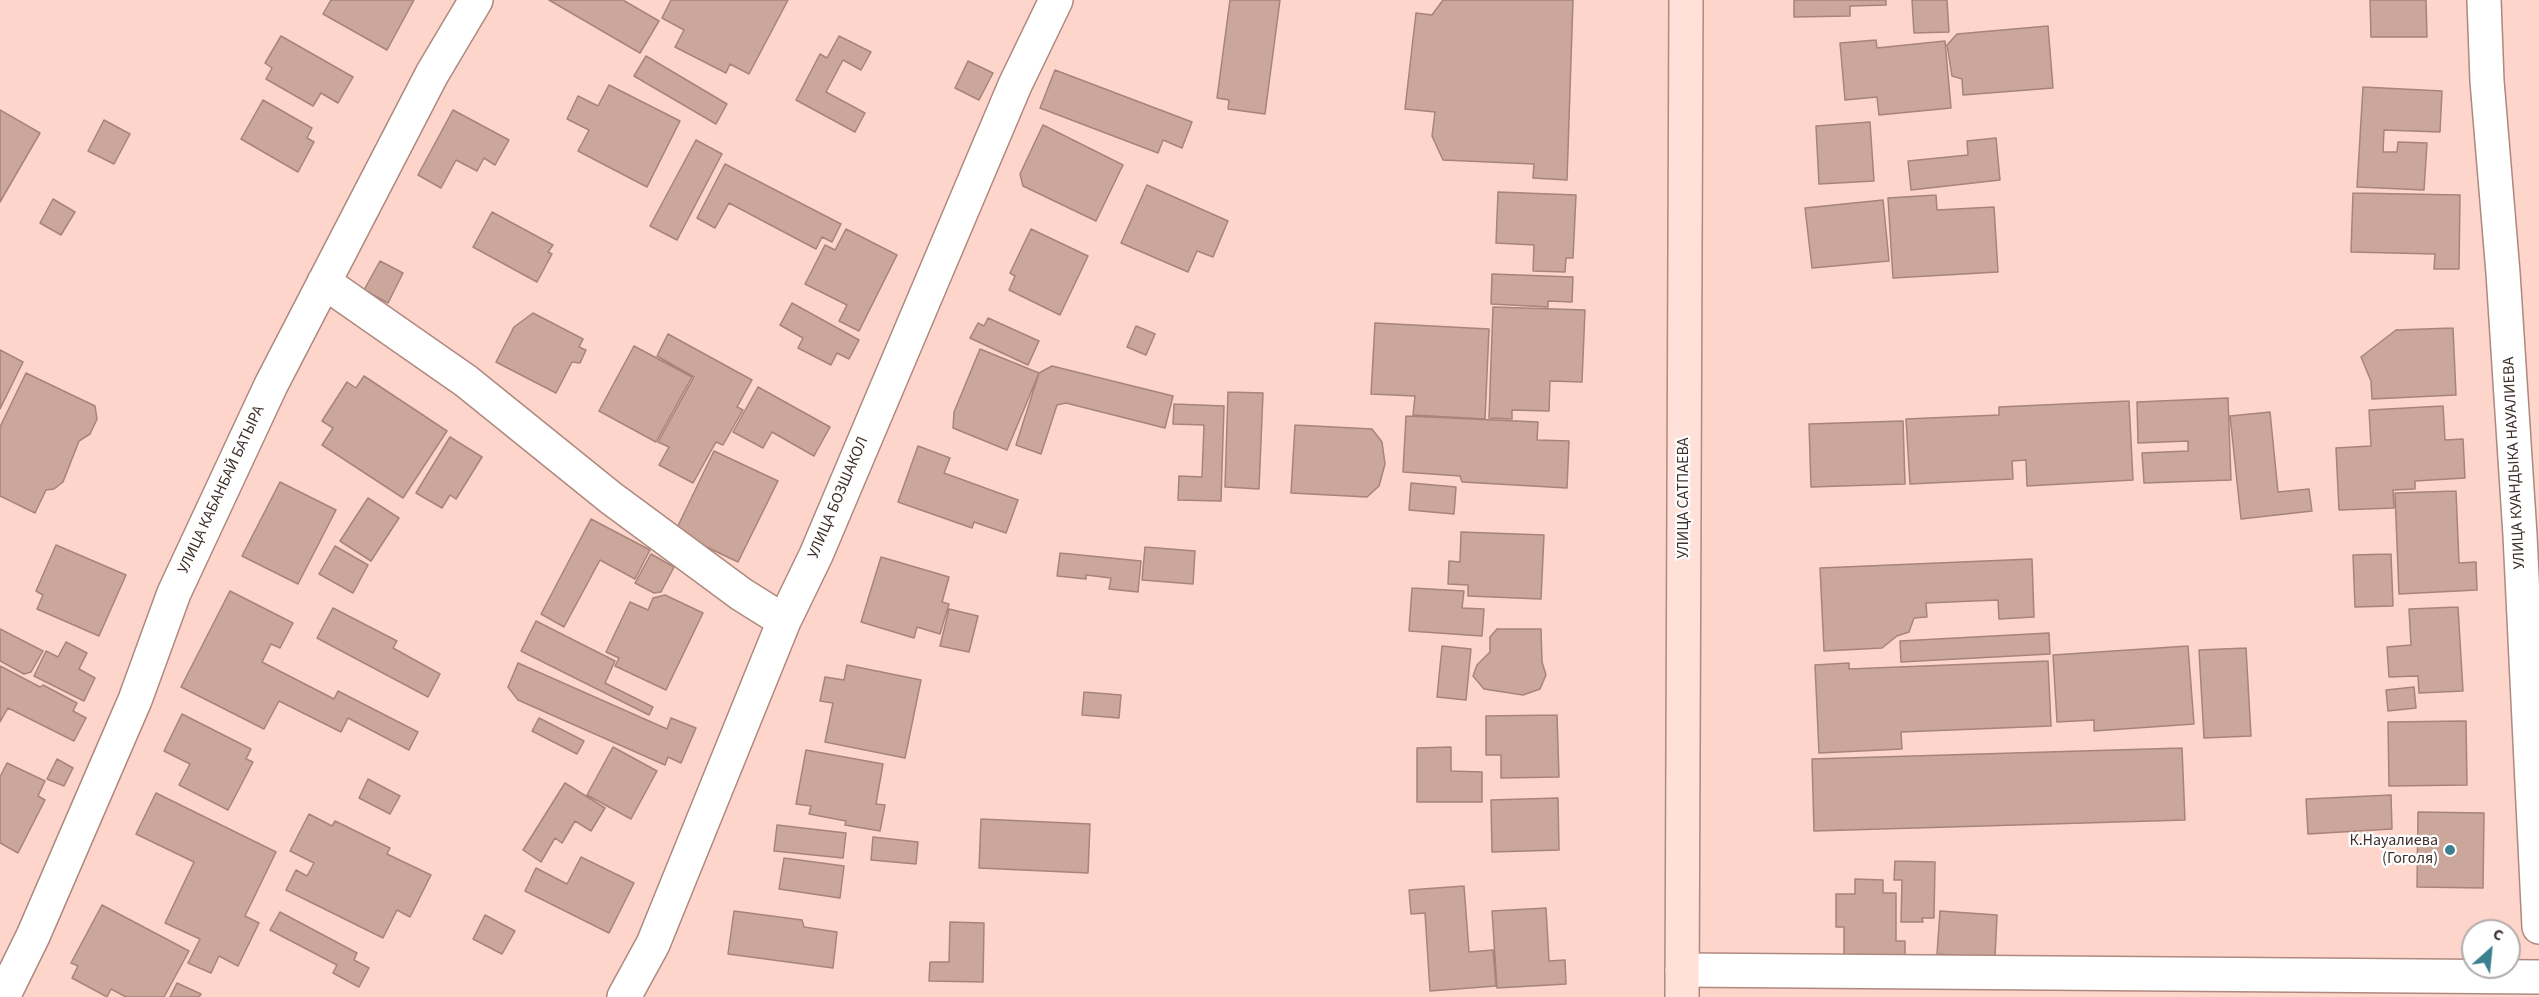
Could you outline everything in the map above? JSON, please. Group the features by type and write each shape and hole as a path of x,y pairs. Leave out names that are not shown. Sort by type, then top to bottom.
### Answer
{"street":[{"name":"УЛИЦА КАБАНБАЙ БАТЫРА","path":"3,997 33,936 135,700 174,593 271,385 432,74 476,0"},
{"name":"УЛИЦА БОЗШАКОЛ","path":"624,997 653,944 784,621 816,555 1015,85 1056,0"},
{"name":"УЛИЦА САТПАЕВА","path":"1682,984 1686,0"},
{"name":"УЛИЦА КУАНДЫКА НАУАЛИЕВА","path":"2484,0 2487,81 2503,273 2520,535 2539,927"},
{"path":"324,282 466,381 611,498 741,594 784,621"},
{"path":"1682,984 2539,977"}],"building":[{"path":"331,0 414,0 387,50 323,14"},
{"path":"549,0 623,0 659,21 640,53"},
{"path":"671,0 788,0 749,74 730,64 726,73 675,47 684,30 662,18"},
{"path":"1230,0 1280,0 1265,114 1228,109 1229,100 1217,98"},
{"path":"1443,0 1573,0 1567,180 1533,178 1534,164 1443,160 1432,136 1435,112 1405,109 1416,13 1432,15"},
{"path":"1794,0 1886,0 1886,5 1850,6 1850,16 1794,17"},
{"path":"1912,0 1947,0 1949,32 1914,33"},
{"path":"2370,0 2426,0 2427,37 2371,37"},
{"path":"2048,26 2053,88 1963,95 1962,79 1952,76 1947,45 1957,34"},
{"path":"281,36 353,77 338,103 321,93 313,106 266,79 272,68 265,63"},
{"path":"839,36 871,52 861,70 843,60 826,92 865,113 855,132 796,100 820,54 827,58"},
{"path":"1876,40 1877,48 1945,41 1951,108 1879,115 1877,97 1845,100 1840,43"},
{"path":"646,56 727,104 716,124 634,76"},
{"path":"968,61 993,73 979,100 955,88"},
{"path":"1055,70 1192,122 1182,148 1163,140 1158,153 1040,108"},
{"path":"609,85 680,121 647,187 578,151 589,130 567,119 578,96 598,106"},
{"path":"2363,87 2442,91 2440,132 2384,130 2383,152 2397,152 2398,142 2427,143 2424,190 2357,187"},
{"path":"263,100 312,128 307,138 314,142 298,172 241,139"},
{"path":"0,110 40,133 0,202"},
{"path":"453,110 509,140 495,165 484,158 477,171 456,160 441,188 418,175"},
{"path":"104,120 130,134 114,164 88,151"},
{"path":"1870,122 1874,181 1819,184 1816,126"},
{"path":"1043,125 1123,165 1096,221 1023,186 1020,174"},
{"path":"1996,138 2000,180 1911,190 1908,161 1968,155 1967,141"},
{"path":"696,140 722,154 677,240 650,226"},
{"path":"725,164 841,224 832,242 822,237 816,249 729,203 715,228 697,218"},
{"path":"1147,185 1228,221 1213,257 1197,251 1188,272 1121,243"},
{"path":"1498,192 1576,195 1573,258 1566,258 1565,272 1533,271 1534,245 1496,243"},
{"path":"2353,193 2460,195 2459,269 2434,269 2435,254 2351,252"},
{"path":"1936,195 1937,210 1994,207 1998,272 1893,278 1888,198"},
{"path":"53,199 75,212 61,235 40,223"},
{"path":"1883,200 1889,261 1812,268 1805,208"},
{"path":"492,212 553,245 548,252 552,254 537,282 473,247"},
{"path":"846,229 897,255 859,331 839,321 847,305 805,284 825,245 835,250"},
{"path":"1031,229 1088,256 1060,315 1009,290 1015,276 1010,273"},
{"path":"380,261 403,273 388,303 364,290"},
{"path":"1492,274 1573,277 1572,302 1548,301 1548,307 1491,304"},
{"path":"792,303 859,340 849,359 837,353 831,365 798,348 803,338 780,325"},
{"path":"1493,307 1585,310 1582,382 1550,381 1549,411 1512,410 1512,419 1489,418"},
{"path":"533,313 583,339 579,347 586,350 580,363 572,362 556,393 496,362 514,327"},
{"path":"988,318 1039,341 1028,365 970,338 978,323 984,326"},
{"path":"1375,323 1489,329 1485,419 1413,415 1415,396 1371,394"},
{"path":"1136,326 1155,334 1146,355 1127,347"},
{"path":"2453,328 2456,395 2372,399 2371,381 2361,357 2396,330"},
{"path":"668,334 752,380 737,407 743,410 723,445 716,442 693,483 659,465 669,447 658,442 694,377 657,356"},
{"path":"634,346 692,377 656,442 599,411"},
{"path":"980,349 1039,373 1007,450 953,428 954,412"},
{"path":"0,350 23,362 0,409"},
{"path":"1052,366 1173,396 1165,428 1066,403 1057,405 1041,454 1016,445 1039,373"},
{"path":"26,373 95,406 97,419 90,434 79,441 63,482 54,489 46,490 35,513 0,496 0,427"},
{"path":"364,376 447,431 403,498 322,445 333,428 322,421 347,382 356,388"},
{"path":"758,387 830,427 814,456 772,432 763,448 733,432"},
{"path":"1228,392 1263,393 1259,489 1225,487"},
{"path":"2228,398 2231,480 2144,483 2142,453 2188,451 2188,441 2138,443 2137,402"},
{"path":"2129,401 2133,480 2027,486 2026,460 2012,461 2013,479 1910,484 1906,419 1999,415 1999,407"},
{"path":"1174,404 1224,406 1221,501 1178,500 1179,476 1202,477 1204,425 1173,424"},
{"path":"2443,406 2445,440 2463,439 2465,478 2415,481 2415,489 2393,490 2394,508 2339,510 2336,448 2371,446 2369,410"},
{"path":"2270,412 2278,492 2309,489 2312,511 2241,519 2230,416"},
{"path":"1406,416 1538,422 1537,440 1569,441 1567,488 1462,482 1460,476 1403,472"},
{"path":"1903,421 1905,484 1811,487 1809,424"},
{"path":"1295,425 1372,429 1382,442 1385,464 1379,486 1367,497 1291,493"},
{"path":"450,437 482,457 456,499 450,495 442,508 416,493"},
{"path":"918,446 950,458 944,473 1018,500 1006,533 974,522 972,528 898,502"},
{"path":"714,451 778,481 738,562 675,532"},
{"path":"280,482 336,510 298,584 242,556"},
{"path":"1411,483 1456,487 1454,514 1409,510"},
{"path":"2456,491 2459,563 2476,562 2477,590 2399,594 2395,493"},
{"path":"368,498 399,518 371,561 340,541"},
{"path":"591,519 650,550 635,579 600,560 564,627 541,614"},
{"path":"1461,532 1544,535 1541,599 1468,596 1468,585 1448,584 1449,561 1460,562"},
{"path":"56,545 126,575 99,636 37,609 43,595 36,591"},
{"path":"335,546 368,565 353,593 319,574"},
{"path":"1145,547 1195,551 1193,584 1142,580"},
{"path":"1060,553 1141,561 1138,592 1109,589 1111,578 1086,575 1086,579 1057,576"},
{"path":"651,554 674,567 661,592 654,593 635,583"},
{"path":"2391,554 2393,606 2355,607 2353,555"},
{"path":"881,557 949,577 942,602 949,604 940,634 917,627 914,638 861,622"},
{"path":"2032,559 2034,617 1999,619 1998,600 1926,603 1927,617 1914,618 1909,632 1897,636 1882,648 1824,651 1820,568"},
{"path":"1412,588 1464,591 1462,608 1484,609 1482,636 1409,631"},
{"path":"230,591 293,623 280,648 271,644 262,662 334,699 338,691 418,732 409,750 348,718 341,732 279,701 264,729 181,687"},
{"path":"665,595 703,613 666,690 615,666 619,658 606,652 630,602 648,610 653,598"},
{"path":"2458,607 2463,691 2419,693 2418,676 2389,677 2387,647 2411,645 2409,609"},
{"path":"333,608 397,641 393,648 440,674 428,697 317,638"},
{"path":"949,609 978,616 969,652 940,646"},
{"path":"536,621 615,661 605,683 653,707 649,715 521,651"},
{"path":"0,629 43,651 31,672 24,674 0,661"},
{"path":"1497,629 1541,629 1542,662 1546,675 1540,689 1523,695 1484,689 1473,676 1477,665 1490,652 1490,637"},
{"path":"2049,633 2050,654 1901,662 1900,641"},
{"path":"66,642 87,653 79,669 95,678 84,701 34,676 46,651 58,657"},
{"path":"1442,646 1471,649 1466,700 1437,697"},
{"path":"2188,646 2194,724 2094,731 2094,720 2057,722 2053,655"},
{"path":"2246,648 2251,736 2204,738 2199,650"},
{"path":"2048,661 2051,726 1901,732 1902,749 1819,753 1815,665 1849,663 1849,669"},
{"path":"518,663 667,729 671,718 696,728 681,763 668,757 665,765 518,700 508,687"},
{"path":"847,665 921,680 905,758 825,742 833,703 820,701 825,677 844,680"},
{"path":"0,666 77,703 73,711 86,718 74,741 8,708 0,722"},
{"path":"2414,687 2416,708 2388,711 2386,690"},
{"path":"1084,692 1121,695 1119,718 1082,715"},
{"path":"182,714 251,749 246,759 253,762 228,810 179,785 190,764 164,751"},
{"path":"1557,715 1559,777 1501,778 1501,755 1486,755 1486,716"},
{"path":"539,718 584,741 577,754 532,731"},
{"path":"2466,721 2467,785 2389,786 2388,722"},
{"path":"613,747 657,771 631,819 587,795"},
{"path":"1451,747 1451,771 1482,772 1482,802 1417,802 1417,748"},
{"path":"2182,748 2185,820 1814,831 1812,759"},
{"path":"806,750 883,764 876,804 885,805 880,831 845,825 846,821 809,814 811,806 796,804"},
{"path":"57,759 73,768 64,786 47,779"},
{"path":"7,763 45,781 38,796 45,800 18,853 0,843 0,777"},
{"path":"368,779 400,796 390,814 359,798"},
{"path":"565,783 605,808 591,831 575,821 562,843 555,838 541,862 523,850"},
{"path":"156,793 276,852 245,916 259,923 238,966 219,956 211,973 188,963 200,939 165,923 194,862 136,834"},
{"path":"2391,795 2392,829 2308,834 2306,799"},
{"path":"1558,798 1559,850 1492,852 1491,800"},
{"name":"К.Науалиева (Гоголя)","path":"2418,812 2484,813 2483,888 2417,887"},
{"path":"309,814 332,826 335,821 390,848 387,854 431,875 410,917 397,910 383,938 286,890 296,870 307,876 314,863 290,851"},
{"path":"981,819 1090,824 1088,873 979,868"},
{"path":"777,825 846,833 843,858 774,851"},
{"path":"873,837 918,842 916,864 871,860"},
{"path":"581,857 634,883 609,933 525,891 536,868 567,884"},
{"path":"784,858 844,866 840,898 779,889"},
{"path":"1895,861 1935,862 1934,918 1922,918 1923,922 1901,922 1902,880 1894,880"},
{"path":"1855,879 1883,880 1883,893 1896,893 1896,941 1905,941 1905,955 1844,955 1844,927 1836,927 1836,894 1855,894"},
{"path":"1464,886 1469,952 1493,950 1496,986 1430,991 1425,913 1411,914 1409,890"},
{"path":"102,905 189,951 164,997 126,997 111,989 107,997 72,978 78,966 71,963"},
{"path":"1546,908 1549,961 1565,960 1566,984 1497,988 1492,911"},
{"path":"734,911 802,920 804,927 837,932 833,968 728,954"},
{"path":"1940,911 1997,915 1995,957 1937,954"},
{"path":"280,912 357,953 354,960 369,968 359,987 333,973 337,965 270,930"},
{"path":"485,915 515,931 502,954 473,939"},
{"path":"950,922 984,923 983,982 929,981 930,962 949,962"},
{"path":"177,983 201,994 199,997 170,997"}],"place":[{"name":"К.Науалиева (Гоголя)","path":"2450,850"}]}
